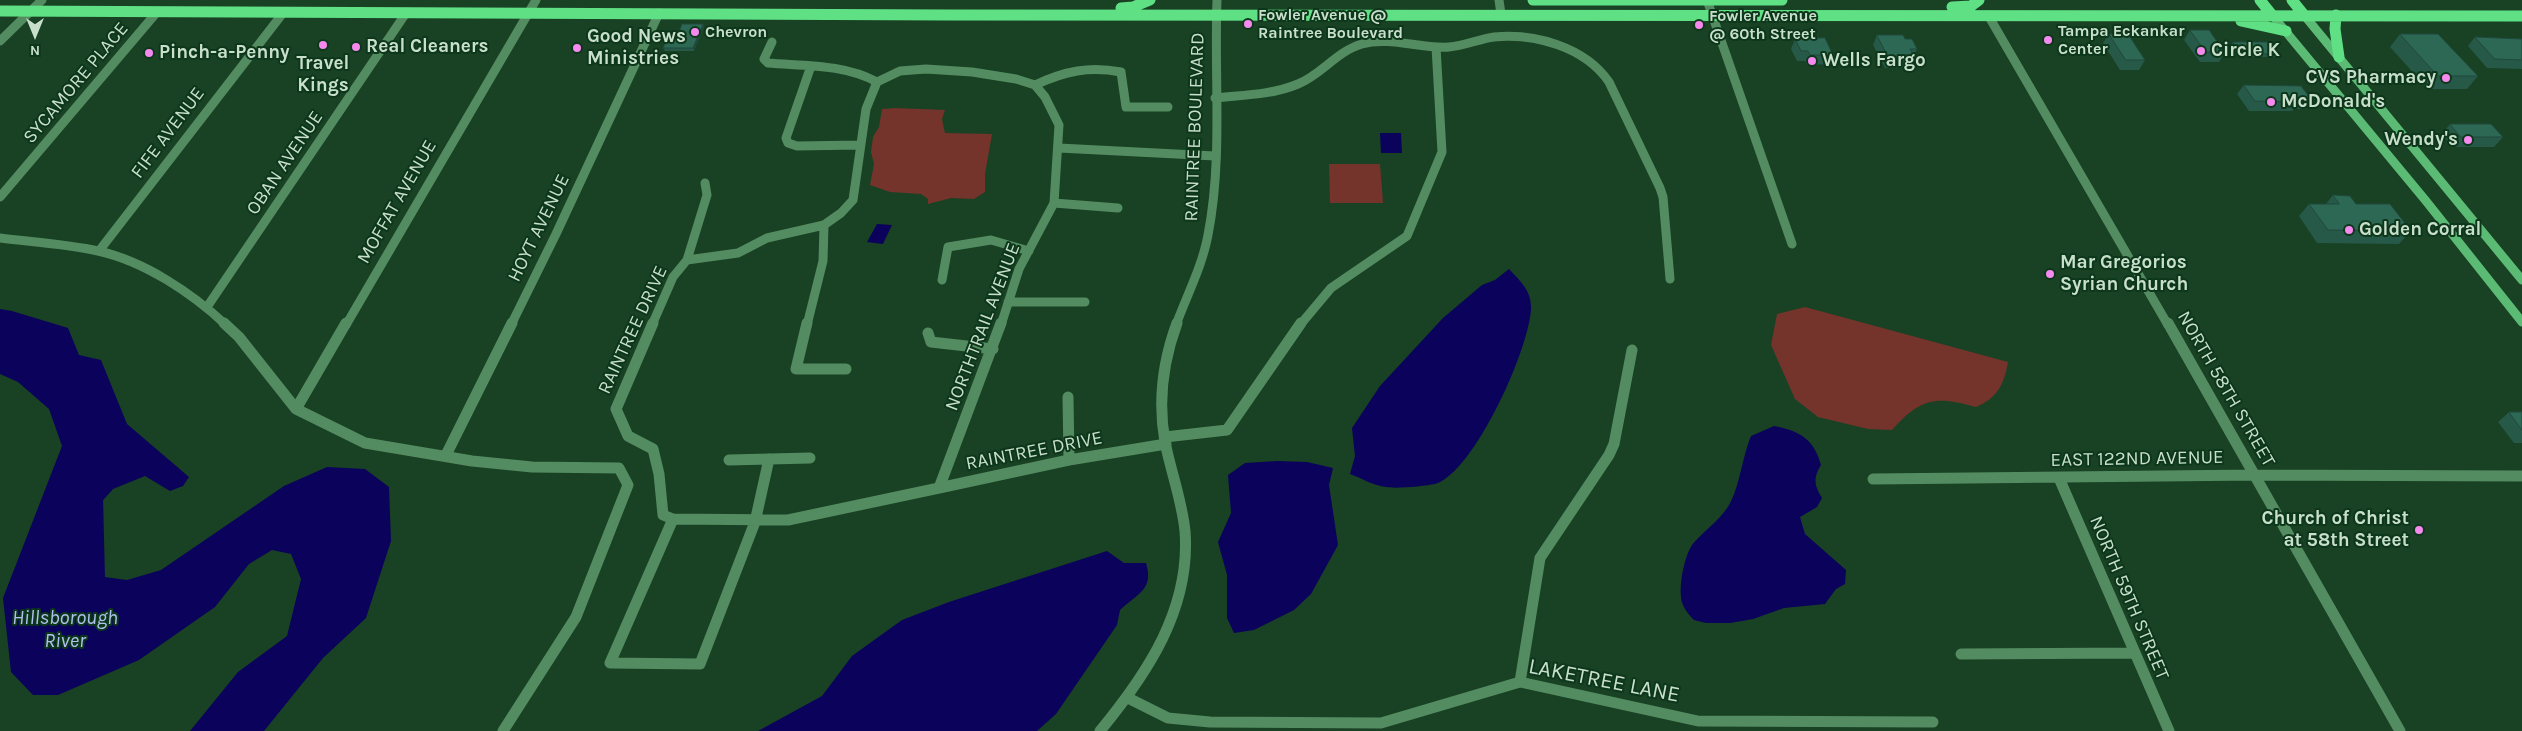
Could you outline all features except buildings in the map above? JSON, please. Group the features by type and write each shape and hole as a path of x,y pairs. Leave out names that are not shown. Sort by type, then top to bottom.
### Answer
{"main road":[{"path":"949,15 1057,8 1133,8 1150,0"},
{"path":"1534,0 1782,0"},
{"path":"1844,14 1849,9 1971,6 1979,0"},
{"path":"2260,0 2522,322"},
{"path":"2292,0 2522,280"},
{"path":"0,11 949,15 1844,14 2522,16"},
{"path":"2336,15 2336,38 2339,57"},
{"path":"2206,16 2286,31"}],"street":[{"path":"0,41 42,0"},
{"name":"MOFFAT AVENUE","path":"296,409 536,0"},
{"name":"RAINTREE BOULEVARD","path":"1100,731 1128,698 1161,646 1178,603 1182,582 1185,531 1165,441 1164,372 1172,332 1194,279 1208,235 1214,156 1217,0"},
{"path":"1499,0 1500,14"},
{"path":"1707,0 1792,244"},
{"name":"SYCAMORE PLACE","path":"0,196 157,12"},
{"name":"FIFE AVENUE","path":"99,251 282,12"},
{"name":"OBAN AVENUE","path":"207,307 406,13"},
{"name":"HOYT AVENUE","path":"446,455 556,234 659,14"},
{"name":"NORTH 58TH STREET","path":"1988,15 2256,475 2400,731"},
{"path":"1215,98 1273,92 1299,84 1351,47 1365,43 1385,42 1436,47 1456,46 1494,37 1531,38 1549,42 1576,52 1600,69 1609,82 1663,196 1670,279"},
{"path":"772,42 764,58 768,63 844,69 862,74 877,82 900,72 926,69 972,72 1016,79 1035,85 1046,98 1059,125 1059,148 1214,156"},
{"name":"RAINTREE DRIVE","path":"877,82 866,109 852,200 841,214 824,225 767,238 738,253 687,260 673,277 616,409 628,436 653,449 659,474 663,514 673,519 755,522 788,520 1069,460 1227,430 1298,327 1331,288 1407,236 1442,152 1436,47"},
{"path":"811,66 786,138 788,143 798,146 860,145"},
{"path":"1035,85 1074,68 1102,68 1121,72 1126,108 1168,107"},
{"name":"NORTHTRAIL AVENUE","path":"939,488 1008,302 1029,251 1054,203 1059,148"},
{"path":"687,260 707,194 705,183"},
{"path":"1054,203 1073,206 1118,208"},
{"path":"824,225 823,261 796,369 846,369"},
{"path":"0,238 99,251 153,272 207,307 239,337 296,409 365,442 472,461 532,467 619,468 628,485 576,617 503,731"},
{"path":"942,280 948,247 991,240 1029,251"},
{"path":"1008,302 1085,302"},
{"path":"928,333 931,342 992,349"},
{"path":"1520,682 1540,558 1610,455 1614,444 1632,350"},
{"path":"1068,397 1069,460"},
{"path":"729,460 810,458"},
{"path":"673,519 610,663 700,664 755,522 769,459"},
{"name":"EAST 122ND AVENUE","path":"1873,479 2256,475 2522,476"},
{"name":"NORTH 59TH STREET","path":"2059,478 2169,731"},
{"path":"1961,654 2134,653"},
{"name":"LAKETREE LANE","path":"1128,698 1168,718 1210,722 1381,723 1520,682 1698,721 1933,722"}],"shaded area":[{"path":"882,109 945,110 942,119 945,133 992,134 985,174 985,192 974,199 951,198 928,204 928,199 921,194 890,192 870,185 874,164 871,152 873,137 879,127"},
{"path":"1329,164 1380,164 1383,203 1330,203"},
{"path":"1805,307 2008,362 2002,384 1994,395 1976,407 1950,401 1930,402 1921,405 1902,419 1892,430 1868,429 1818,417 1795,399 1771,345 1777,314"}],"water":[{"path":"1380,133 1401,133 1402,153 1381,153"},
{"path":"877,224 892,225 883,244 867,242"},
{"path":"1509,269 1524,286 1531,301 1528,325 1511,377 1498,406 1483,433 1466,457 1450,475 1430,485 1391,488 1372,484 1350,474 1355,456 1352,428 1380,386 1443,318 1482,285 1495,280"},
{"name":"Hillsborough River","path":"0,309 68,328 79,355 101,360 127,424 189,477 183,486 170,491 145,476 113,489 97,507 82,574 127,580 161,570 284,486 327,467 365,469 389,487 391,541 366,618 323,658 264,731 190,731 238,672 287,636 301,579 291,554 272,550 249,564 215,607 139,660 58,695 33,695 11,672 3,598 62,446 49,409 18,382 0,374"},
{"path":"1774,426 1805,438 1818,456 1821,465 1816,482 1817,489 1822,498 1817,507 1800,517 1805,534 1846,570 1845,584 1836,589 1825,604 1784,608 1753,619 1730,623 1706,623 1694,620 1684,607 1681,599 1682,574 1686,557 1697,539 1729,506 1751,436"},
{"path":"1307,462 1333,468 1329,485 1338,545 1311,594 1294,610 1254,630 1234,633 1227,618 1227,575 1218,542 1231,513 1228,475 1245,463"},
{"path":"1107,551 1124,563 1146,563 1148,579 1146,585 1138,595 1120,610 1117,625 1056,714 1037,731 758,731 822,696 852,656 902,620 949,602"}],"waterway":[{"name":"Hillsborough River","path":"92,498 93,586 110,591"}],"place":[{"name":"Fowler Avenue @ Raintree Boulevard","path":"1248,24"},
{"name":"Fowler Avenue @ 60th Street","path":"1699,25"},
{"name":"Chevron","path":"695,32"},
{"name":"Tampa Eckankar Center","path":"2048,40"},
{"name":"Travel Kings","path":"323,45"},
{"name":"Real Cleaners","path":"356,47"},
{"name":"Good News Ministries","path":"577,48"},
{"name":"Circle K","path":"2201,51"},
{"name":"Pinch-a-Penny","path":"149,53"},
{"name":"Wells Fargo","path":"1812,61"},
{"name":"CVS Pharmacy","path":"2446,78"},
{"name":"McDonald's","path":"2271,102"},
{"name":"Wendy's","path":"2468,140"},
{"name":"Golden Corral","path":"2349,230"},
{"name":"Mar Gregorios Syrian Church","path":"2050,274"},
{"name":"Church of Christ at 58th Street","path":"2419,530"}]}
